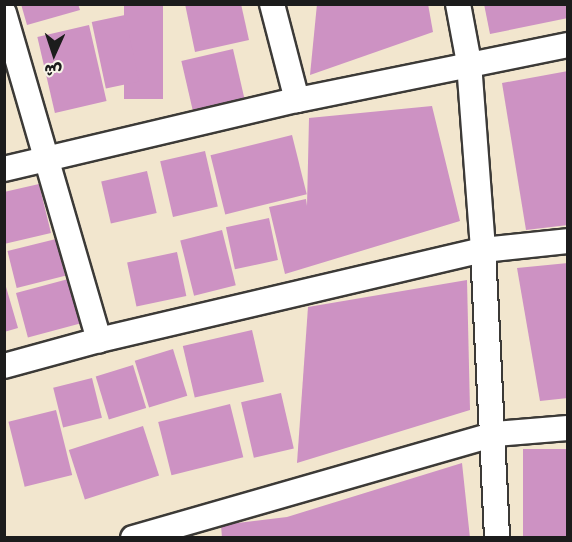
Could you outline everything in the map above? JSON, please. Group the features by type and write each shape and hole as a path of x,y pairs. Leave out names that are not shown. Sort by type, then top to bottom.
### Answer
{"street":[{"path":"272,4 297,100"},
{"path":"458,4 469,63 483,250 495,434 497,537"},
{"path":"4,14 44,159 99,340"},
{"path":"4,169 297,100 469,63 567,45"},
{"path":"4,366 99,340 483,250 567,241"},
{"path":"133,537 495,434 567,428"}],"building":[{"path":"21,4 78,4 80,10 27,25"},
{"path":"124,4 163,4 163,99 124,99"},
{"path":"185,4 241,4 249,40 195,52"},
{"path":"317,4 428,4 433,32 310,75"},
{"path":"484,4 568,4 568,18 490,34"},
{"path":"125,15 139,82 106,89 92,22"},
{"path":"89,25 107,101 55,113 37,37"},
{"path":"233,49 244,98 193,110 181,61"},
{"path":"568,71 568,225 526,230 502,83"},
{"path":"432,106 460,221 285,274 269,207 306,199 307,206 309,118"},
{"path":"292,135 307,194 225,215 210,155"},
{"path":"205,151 218,207 173,217 160,161"},
{"path":"147,171 157,213 111,223 101,182"},
{"path":"39,184 51,233 4,244 4,192"},
{"path":"269,218 278,260 235,269 226,227"},
{"path":"222,230 236,285 194,296 180,240"},
{"path":"56,239 65,276 17,288 7,251"},
{"path":"177,252 186,296 136,307 127,263"},
{"path":"568,263 568,398 540,401 517,268"},
{"path":"72,278 84,322 28,337 16,293"},
{"path":"4,280 18,328 4,332"},
{"path":"467,280 470,410 297,463 308,307"},
{"path":"252,330 264,382 195,398 183,346"},
{"path":"173,349 187,396 149,408 135,361"},
{"path":"133,365 146,408 109,419 96,376"},
{"path":"92,378 102,418 63,427 53,388"},
{"path":"281,393 294,449 254,458 241,402"},
{"path":"230,404 243,457 172,475 158,422"},
{"path":"56,410 72,475 25,487 8,422"},
{"path":"143,426 159,475 85,500 69,450"},
{"path":"523,449 568,449 568,538 523,538"},
{"path":"462,463 470,538 222,538 221,525 287,517"}]}
